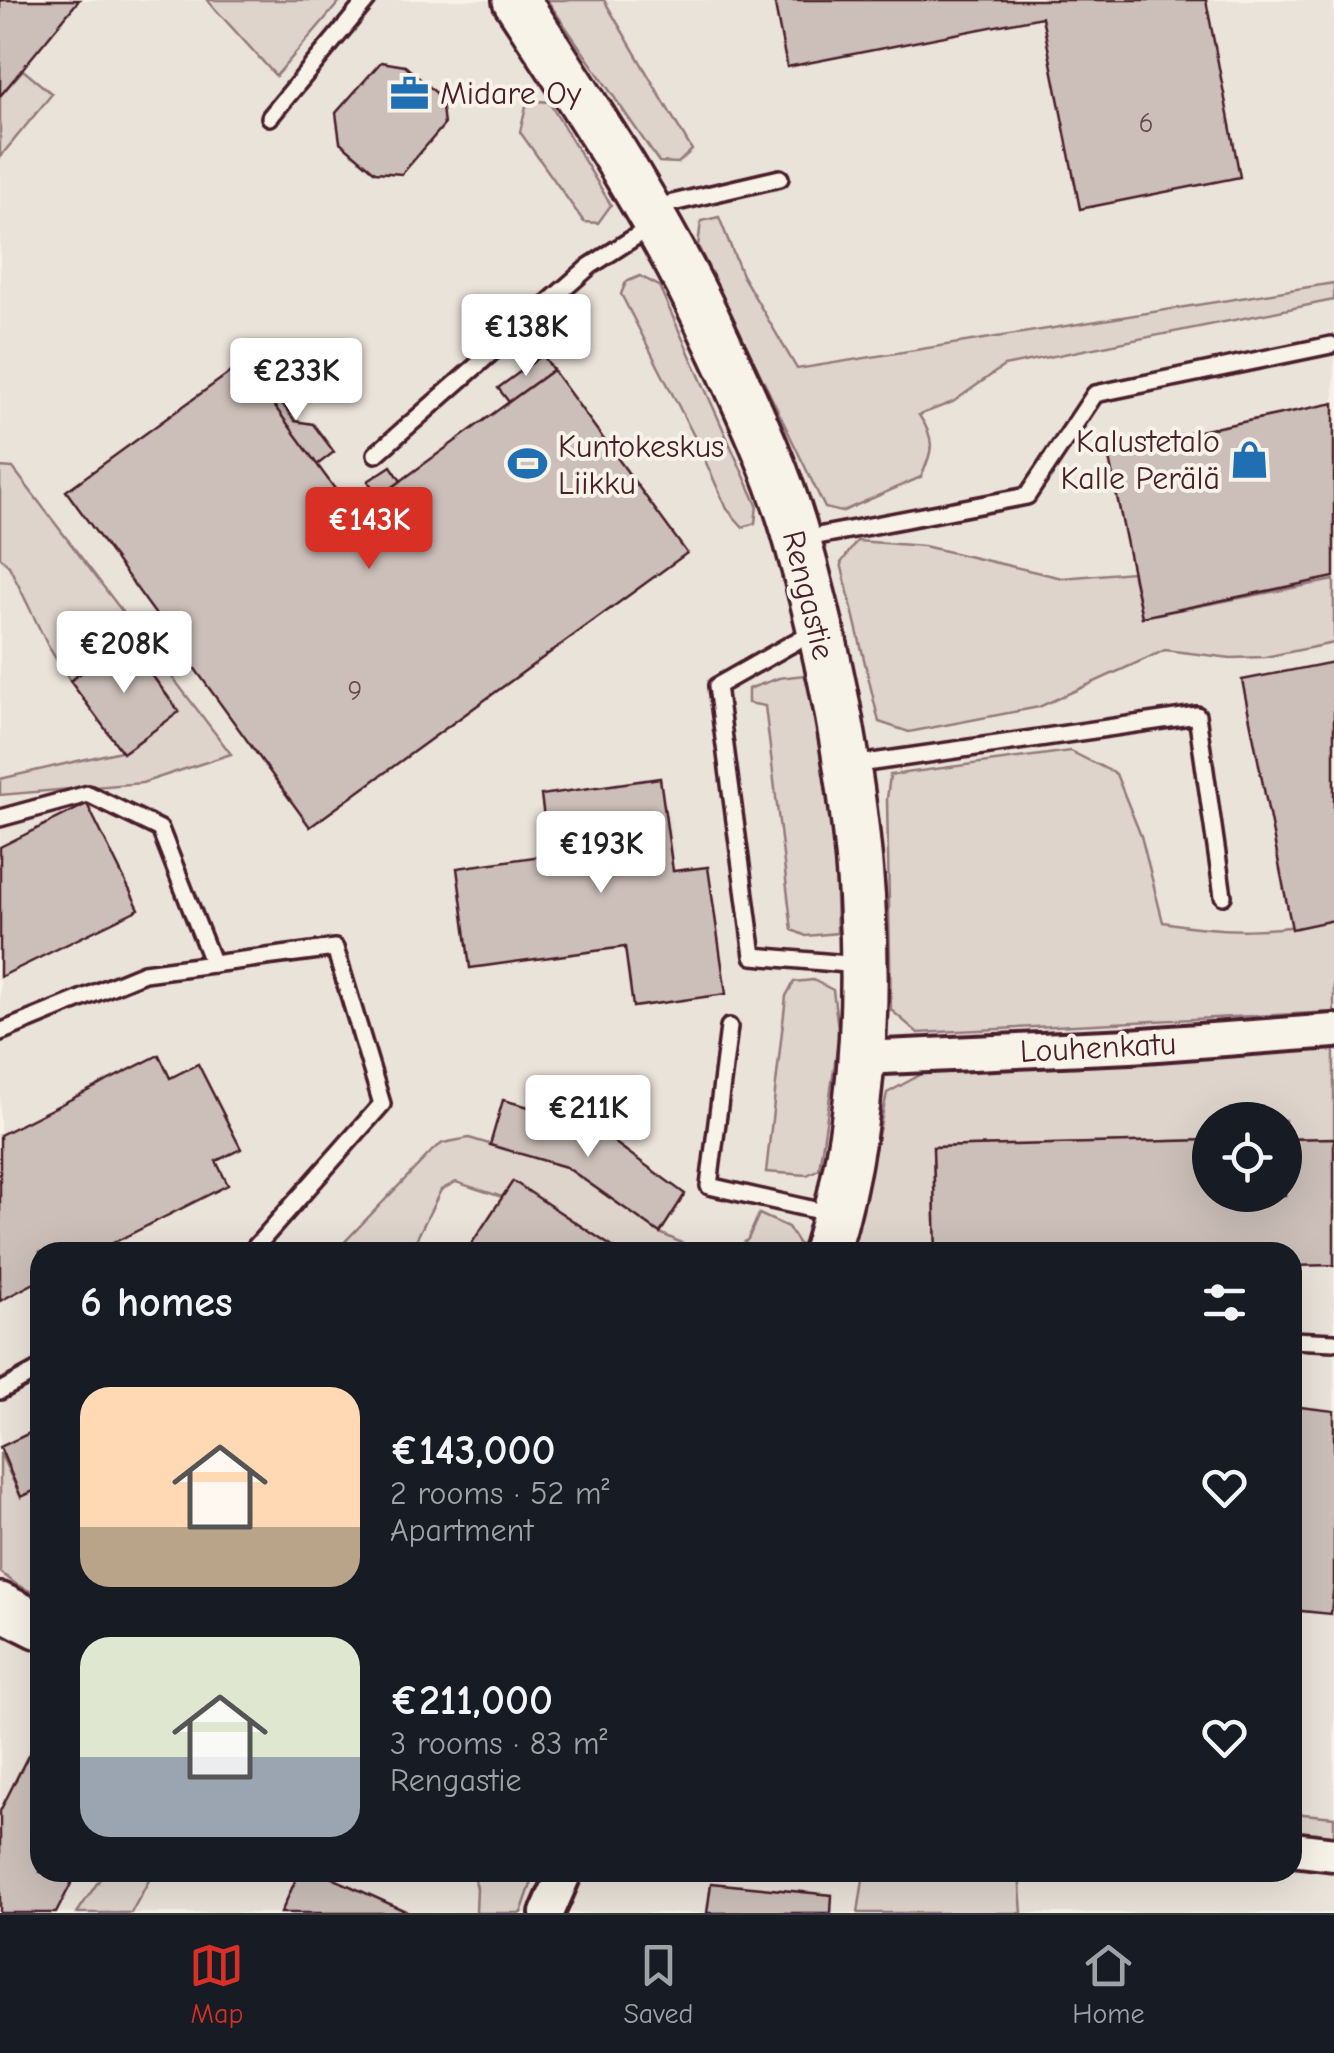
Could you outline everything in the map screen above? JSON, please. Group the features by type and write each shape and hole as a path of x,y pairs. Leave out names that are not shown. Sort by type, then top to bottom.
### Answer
{"street":[{"name":"Rengastie","path":"516,0 652,216 714,336 798,540 848,766 862,883 862,1058 832,1234"},
{"name":"Louhenkatu","path":"862,1058 1334,1032"},
{"path":"0,1606 30,1621"},
{"path":"1302,1851 1334,1854"},
{"path":"547,1913 561,1882"}],"lane":[{"path":"270,117 367,0"},
{"path":"376,454 652,216 780,178"},
{"path":"798,540 1027,496 1095,394 1332,345"},
{"path":"819,628 717,686 753,956 863,965"},
{"path":"848,766 1197,715 1223,896"},
{"path":"0,818 88,794 160,830 212,964"},
{"path":"0,1032 144,973 336,948 382,1104 260,1242"},
{"path":"729,1027 709,1186 832,1234"},
{"path":"1302,1340 1334,1342"},
{"path":"0,1391 30,1375"}],"shaded area":[{"path":"0,0 1334,0 1334,1913 0,1913"},
{"path":"207,0 341,0 276,76"},
{"path":"547,0 604,0 692,150 678,163 659,162"},
{"path":"23,70 52,94 0,157 0,96"},
{"path":"549,102 611,205 598,223 584,222 520,132 526,106"},
{"path":"719,217 742,275 797,369 1334,283 1334,300 1004,366 953,402 919,415 931,446 921,477 841,512 825,508 698,246 701,221"},
{"path":"640,276 659,286 757,505 755,523 743,527 727,509 621,294 626,282"},
{"path":"0,467 13,468 231,754 142,783 0,795 0,779 129,749 179,711 126,640 70,681 48,646 9,566 0,557"},
{"path":"857,541 924,546 1062,578 1132,572 1142,617 1334,580 1334,643 1265,657 1231,658 1165,650 1039,707 909,732 879,722 841,563"},
{"path":"804,675 824,735 829,768 837,933 806,936 792,930 765,706 748,703 748,689 779,678"},
{"path":"1070,751 1116,774 1141,836 1163,922 1248,930 1334,920 1334,1012 918,1033 891,1010 887,799 890,775"},
{"path":"813,980 833,990 839,1036 819,1169 807,1175 766,1172 786,996 794,982"},
{"path":"1334,1047 1334,1138 1302,1139 1302,1102 1192,1102 1192,1140 933,1147 936,1242 852,1242 887,1093 922,1074"},
{"path":"469,1138 566,1167 660,1233 679,1242 605,1242 513,1182 502,1197 456,1182 441,1190 415,1242 345,1242 443,1143"},
{"path":"759,1214 788,1227 797,1242 745,1242"},
{"path":"0,1453 21,1497 30,1493 30,1591 0,1572"},
{"path":"1302,1814 1334,1817 1334,1836 1302,1832"},
{"path":"98,1882 148,1882 131,1913 77,1913"},
{"path":"475,1882 532,1882 521,1913 476,1913"},
{"path":"863,1882 1020,1882 1022,1913 858,1913"}],"building":[{"path":"0,0 79,0 0,96"},
{"path":"774,0 1206,0 1240,177 1080,209 1042,17 787,67"},
{"path":"381,62 405,66 441,97 444,125 402,174 375,172 340,142 336,113"},
{"path":"543,355 553,370 509,402 498,388"},
{"path":"252,362 295,421 313,424 334,452 317,465 246,367"},
{"path":"243,363 354,515 553,370 687,553 310,827 66,491"},
{"path":"1334,403 1334,577 1142,617 1109,458 1168,445 1166,438"},
{"path":"391,466 401,481 379,497 368,481"},
{"path":"126,640 179,712 123,753 70,681"},
{"path":"1334,662 1334,920 1292,929 1242,680"},
{"path":"660,778 673,871 708,867 726,994 633,1007 625,947 470,968 457,868 549,855 541,795"},
{"path":"87,804 139,909 0,977 0,847"},
{"path":"159,1055 170,1078 198,1064 241,1149 216,1161 228,1185 115,1242 30,1242 30,1285 0,1301 0,1135"},
{"path":"503,1100 588,1123 685,1194 660,1233 566,1167 490,1145"},
{"path":"1334,1138 1334,1265 1302,1266 1302,1242 936,1242 933,1147 1192,1140 1192,1212 1302,1212 1302,1139"},
{"path":"513,1181 605,1242 473,1242"},
{"path":"1302,1407 1334,1411 1331,1614 1302,1611"},
{"path":"30,1433 30,1493 21,1497 0,1447"},
{"path":"30,1752 30,1882 72,1882 56,1913 0,1913 0,1811"},
{"path":"295,1882 341,1882 410,1913 281,1913"},
{"path":"711,1883 832,1895 831,1913 707,1913"}],"place":[{"name":"Midare Oy","path":"410,93"},
{"name":"Kalustetalo Kalle Perälä","path":"1250,459"},
{"name":"Kuntokeskus Liikku","path":"528,464"}]}
